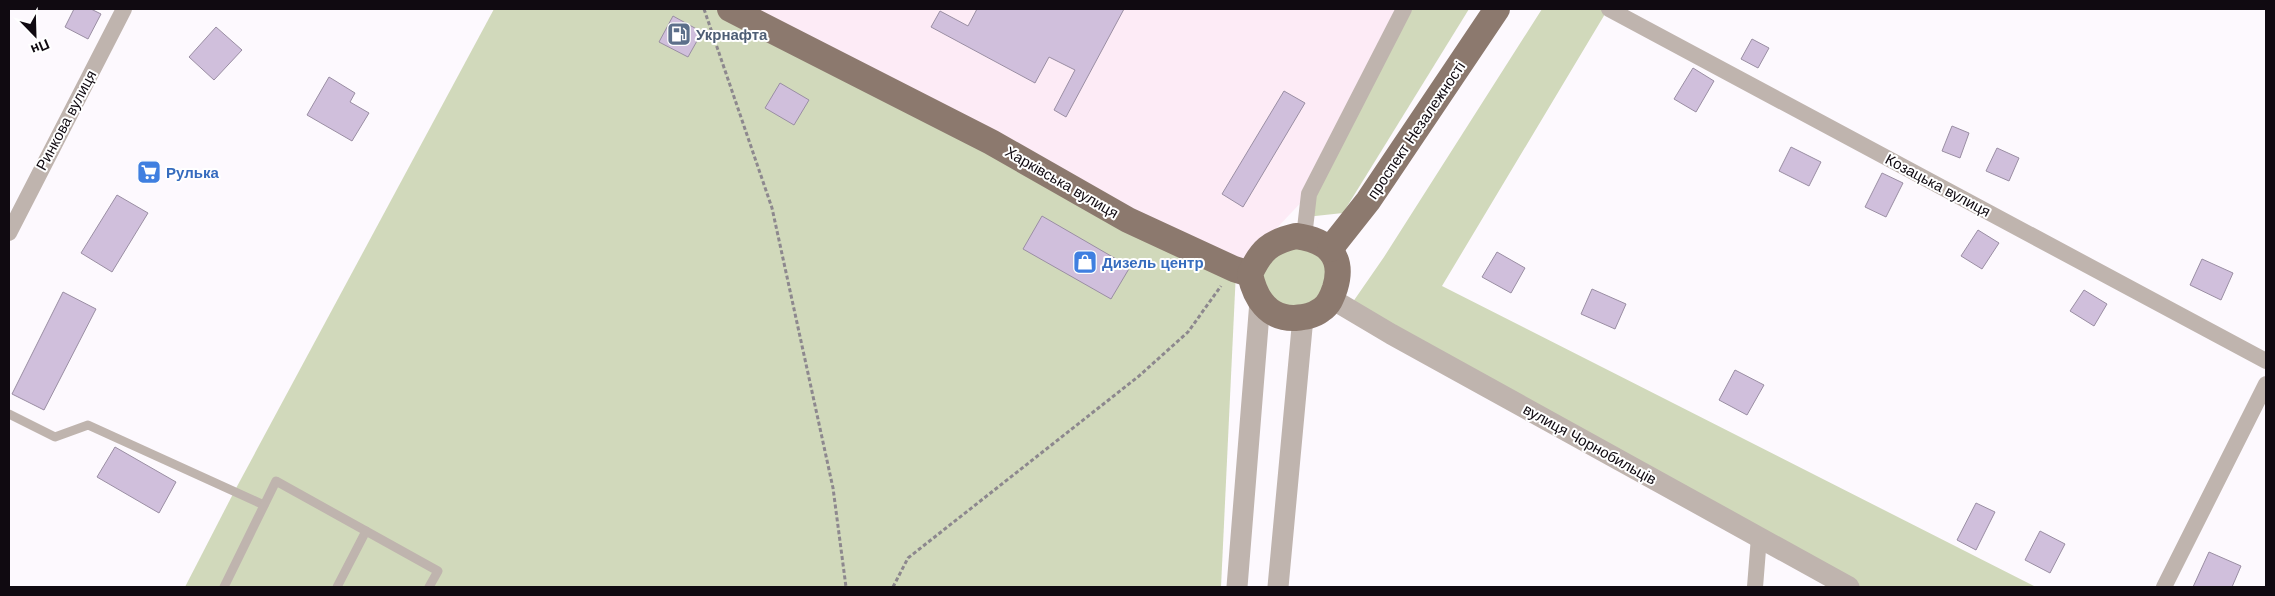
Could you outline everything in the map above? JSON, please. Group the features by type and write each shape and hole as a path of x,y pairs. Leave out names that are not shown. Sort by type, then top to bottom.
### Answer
{"main road":[{"name":"Харківська вулиця","path":"730,9 992,142 1128,220 1242,272"},
{"name":"проспект Незалежності","path":"1330,249 1368,202 1497,9"},
{"path":"1296,236 1304,238 1313,238 1330,249 1337,262 1338,279 1332,298 1321,310 1308,317 1290,318 1276,315 1265,308 1242,272 1278,240 1296,236"}],"street":[{"path":"1304,238 1309,194 1404,9"},
{"name":"Козацька вулиця","path":"1609,9 2266,361"},
{"name":"Ринкова вулиця","path":"9,233 13,212 120,10"},
{"name":"вулиця Чорнобильців","path":"1332,298 1391,334 1849,587"},
{"path":"1237,587 1260,301"},
{"path":"1278,587 1303,317"},
{"path":"2164,587 2266,384"},
{"path":"1755,587 1759,537"}],"lane":[{"path":"9,414 55,437 88,425 264,505"},
{"path":"224,587 276,481 438,571 429,587"},
{"path":"337,587 366,531"}],"path":[{"path":"704,9 772,208 833,488 846,587"},
{"path":"893,587 908,558 1139,376 1188,332 1242,272"}],"shaded area":[{"path":"730,9 1404,9 1309,194 1236,271"}],"green space":[{"path":"494,9 730,9 1236,271 1221,587 185,587 234,492"},
{"path":"1404,9 1469,9 1343,213 1306,217"},
{"path":"1542,9 1608,9 1442,286 2036,587 1849,587 1348,309 1384,257"},
{"path":"1323,245 1332,299 1276,315 1254,265 1267,247"}],"building":[{"path":"74,9 91,9 101,14 88,39 65,27"},
{"path":"977,9 1124,9 1066,117 1054,110 1075,70 1049,57 1035,83 931,27 940,11 968,26"},
{"path":"673,16 702,32 688,57 659,42"},
{"path":"216,27 242,50 214,80 189,57"},
{"path":"1752,39 1769,48 1758,68 1741,59"},
{"path":"1693,68 1714,81 1696,112 1674,99"},
{"path":"329,77 355,93 350,102 369,113 352,141 307,115"},
{"path":"780,83 809,100 794,125 765,108"},
{"path":"1284,91 1305,103 1243,207 1222,194"},
{"path":"1952,126 1969,133 1960,158 1942,151"},
{"path":"1791,147 1821,162 1809,186 1779,171"},
{"path":"1997,148 2019,158 2009,181 1986,171"},
{"path":"1882,173 1903,183 1886,217 1865,207"},
{"path":"117,195 148,213 112,272 81,253"},
{"path":"1042,216 1130,267 1111,299 1023,249"},
{"path":"1978,230 1999,243 1982,269 1961,256"},
{"path":"1497,252 1525,268 1511,293 1482,277"},
{"path":"2202,259 2233,273 2221,300 2190,285"},
{"path":"1592,289 1626,304 1615,329 1581,314"},
{"path":"2084,290 2107,304 2094,326 2070,311"},
{"path":"63,292 96,309 44,410 12,394"},
{"path":"1735,370 1764,385 1747,415 1719,400"},
{"path":"115,447 176,482 159,513 97,477"},
{"path":"1976,503 1995,512 1976,550 1957,540"},
{"path":"2040,531 2065,544 2050,573 2025,560"},
{"path":"2209,552 2241,566 2232,587 2193,587"}],"place":[{"name":"Укрнафта","path":"679,34"},
{"name":"Рулька","path":"149,172"},
{"name":"Дизель центр","path":"1085,262"}]}
